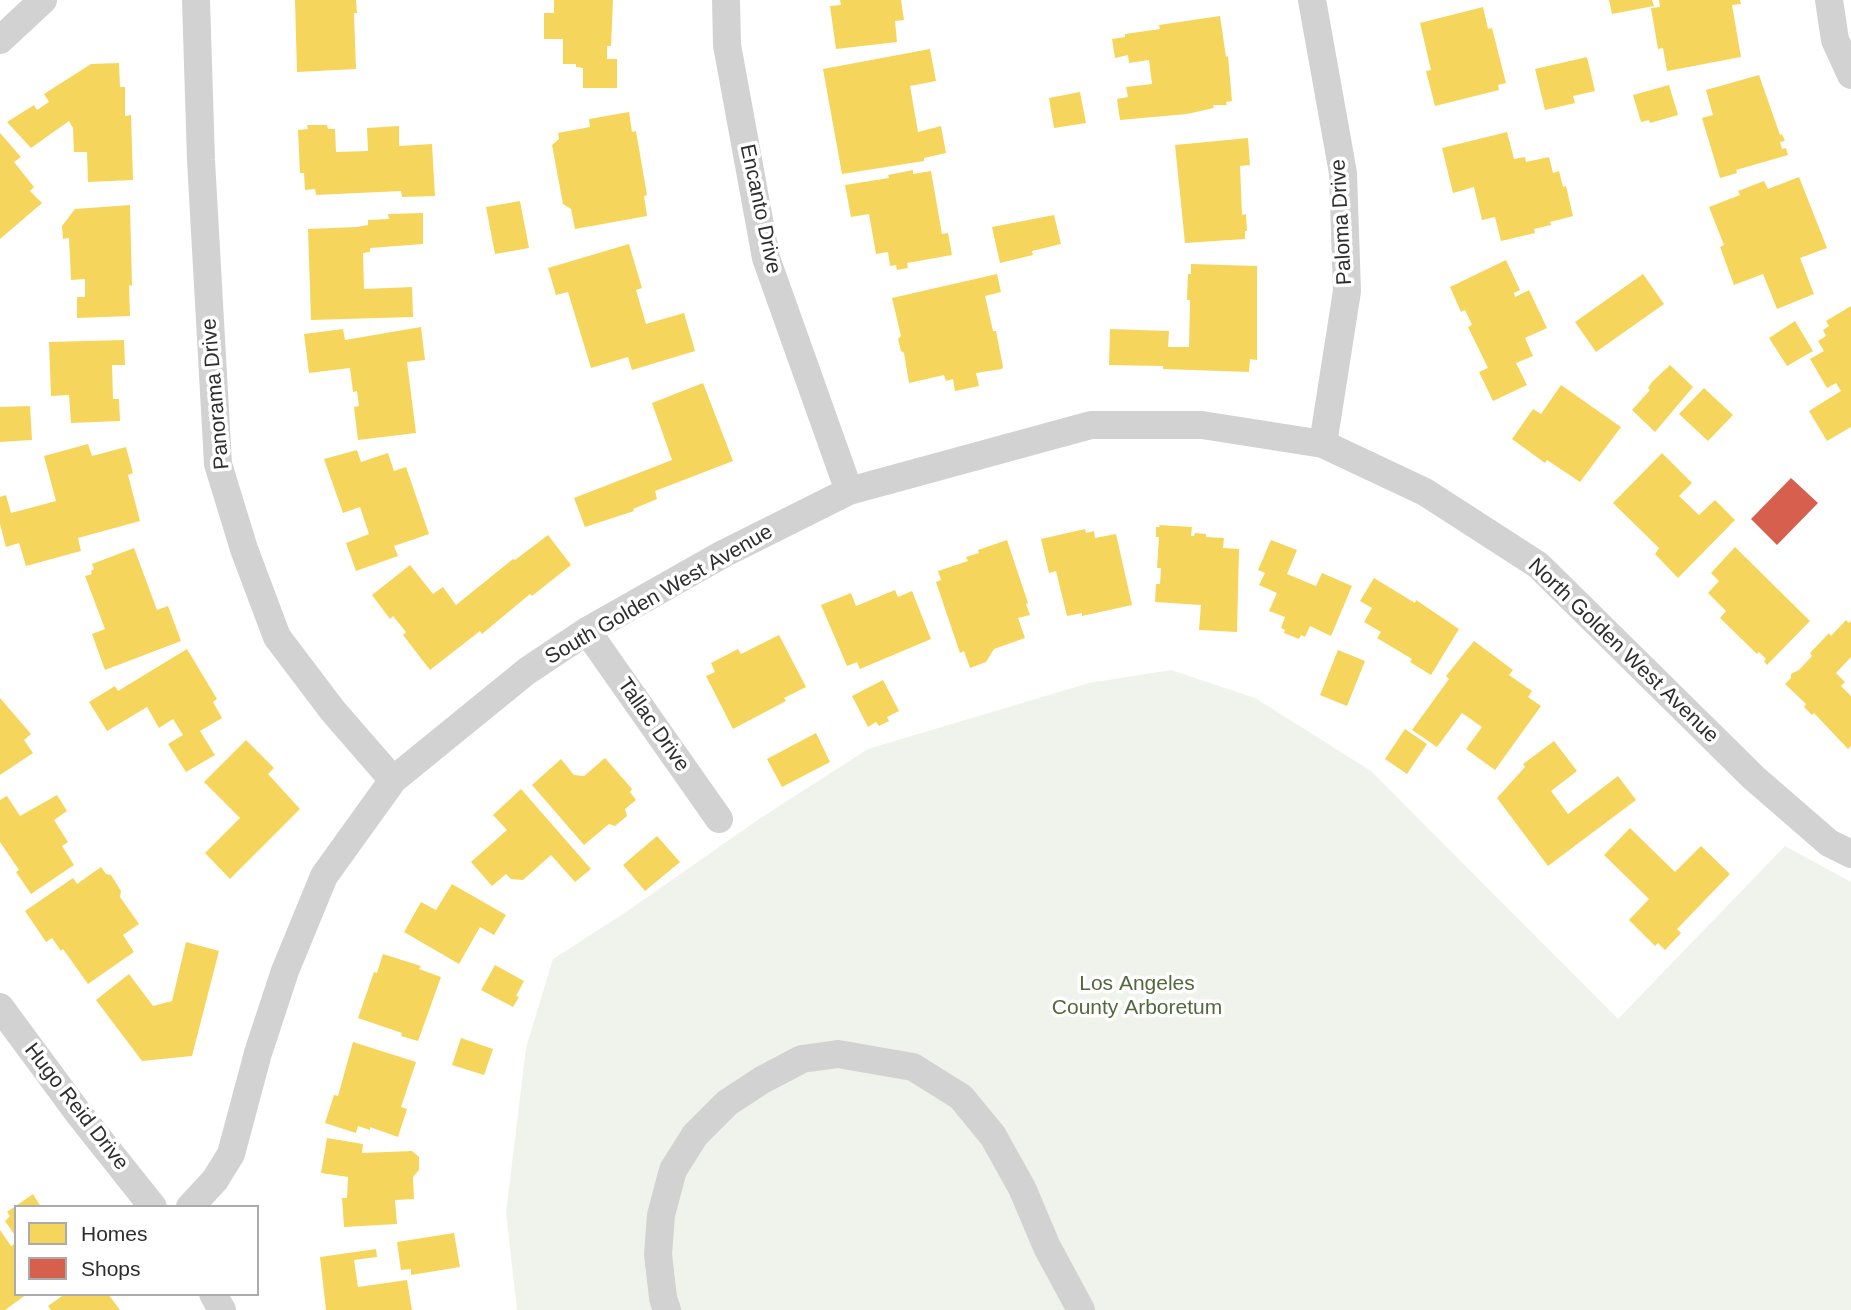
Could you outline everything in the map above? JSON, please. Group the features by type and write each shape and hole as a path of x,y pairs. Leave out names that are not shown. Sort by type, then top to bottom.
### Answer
{"street":[{"path":"0,40 43,0"},
{"name":"Panorama Drive","path":"196,0 201,160 218,464 244,549 277,637 333,711 393,780"},
{"name":"Encanto Drive","path":"726,0 727,45 766,258 849,491"},
{"name":"Paloma Drive","path":"1312,0 1343,173 1346,290 1323,444"},
{"path":"1829,0 1835,40 1851,75"},
{"name":"North Golden West Avenue","path":"849,491 1091,425 1202,425 1323,444 1426,492 1538,565 1754,778 1829,843 1851,854"},
{"name":"South Golden West Avenue","path":"192,1205 215,1180 231,1154 258,1053 285,971 324,876 393,780 527,671 587,631 723,554 849,491"},
{"name":"Tallac Drive","path":"587,631 719,819"},
{"name":"Hugo Reid Drive","path":"0,1007 79,1114 151,1205"},
{"path":"667,1310 658,1254 660,1215 673,1170 695,1135 727,1103 762,1080 802,1059 838,1054 913,1067 961,1097 993,1136 1022,1188 1047,1247 1081,1310"}],"green space":[{"name":"Los Angeles County Arboretum","path":"1171,670 1255,698 1371,771 1618,1019 1785,846 1851,882 1851,1310 517,1310 506,1213 526,1048 553,959 626,912 759,819 868,749 1089,683"}],"building: Homes":[{"path":"295,0 356,0 356,69 297,72"},
{"path":"554,0 613,0 611,46 607,46 607,59 617,59 617,88 583,88 583,68 576,67 576,64 563,64 563,39 544,39 544,13 554,13"},
{"path":"840,0 901,0 904,20 895,21 897,42 836,49 830,6 841,5"},
{"path":"1609,0 1652,0 1654,6 1612,14"},
{"path":"1659,0 1740,0 1741,4 1732,5 1741,57 1667,71 1663,48 1658,49 1651,8 1660,7"},
{"path":"1483,7 1488,29 1492,28 1506,83 1498,85 1499,90 1435,106 1426,71 1431,70 1420,23"},
{"path":"1220,16 1226,57 1228,56 1232,101 1226,102 1227,105 1213,105 1214,108 1187,114 1120,120 1117,99 1128,97 1126,87 1152,84 1149,60 1129,63 1128,55 1115,58 1112,39 1125,37 1125,34 1160,29 1159,25"},
{"path":"930,49 936,81 910,86 918,132 941,126 946,153 924,158 924,161 842,174 823,69"},
{"path":"1587,57 1595,91 1573,96 1575,103 1545,110 1535,69"},
{"path":"119,63 120,87 125,87 125,116 131,115 133,180 88,182 87,152 74,152 73,128 69,121 31,148 7,122 34,105 37,110 49,102 44,94 91,64"},
{"path":"1759,75 1780,135 1782,134 1785,141 1780,142 1782,149 1786,148 1788,155 1736,170 1737,173 1720,178 1702,118 1713,115 1706,90"},
{"path":"1669,85 1678,115 1650,123 1649,120 1641,122 1633,95"},
{"path":"1080,92 1086,123 1054,128 1049,98"},
{"path":"629,112 632,132 636,131 647,195 644,196 647,216 575,229 571,209 563,204 552,145 559,139 558,133 590,127 589,119"},
{"path":"307,125 327,125 328,129 335,129 336,152 368,151 367,128 399,126 399,146 432,144 435,196 402,197 401,191 316,195 315,189 305,190 304,173 300,173 298,130 308,129"},
{"path":"1507,132 1514,159 1525,157 1526,162 1549,157 1553,173 1559,171 1563,187 1566,186 1573,216 1534,229 1535,233 1501,241 1495,217 1482,220 1474,187 1453,193 1442,148"},
{"path":"0,133 21,157 14,162 34,187 30,191 42,203 0,239"},
{"path":"1248,138 1250,165 1240,166 1242,215 1246,214 1245,239 1185,243 1175,145"},
{"path":"913,170 913,174 931,171 942,234 948,233 952,255 907,263 908,268 897,270 896,265 890,266 888,252 876,254 869,214 851,217 845,185 889,178 888,175"},
{"path":"1799,177 1827,248 1800,258 1814,294 1777,309 1763,274 1734,285 1720,247 1724,245 1709,207 1740,195 1738,191 1764,181 1768,189"},
{"path":"520,201 529,248 495,254 486,207"},
{"path":"130,205 130,316 77,318 77,297 85,297 85,279 71,280 69,238 63,239 62,226 75,209"},
{"path":"423,213 423,244 370,248 370,252 363,253 364,289 412,287 413,317 311,320 308,229 357,227 368,225 368,220 389,219 388,214"},
{"path":"1054,215 1061,244 1032,251 1033,255 1000,263 992,227"},
{"path":"629,244 642,288 636,290 646,324 684,313 695,351 632,370 628,357 591,368 568,292 556,295 548,268"},
{"path":"1506,260 1520,290 1514,293 1515,297 1529,290 1547,328 1525,338 1533,356 1516,363 1527,385 1493,401 1479,372 1488,368 1468,327 1472,325 1465,310 1461,312 1450,287"},
{"path":"1191,264 1257,266 1257,360 1250,359 1249,372 1109,365 1110,329 1169,331 1168,347 1189,347 1190,300 1187,300"},
{"path":"997,274 1001,292 985,296 993,331 996,331 1002,369 976,373 979,386 955,391 953,379 946,381 944,375 909,383 904,353 898,339 901,336 892,298"},
{"path":"1643,274 1664,304 1596,352 1575,322"},
{"path":"1851,306 1851,427 1827,441 1809,411 1841,391 1836,383 1827,388 1810,359 1824,351 1818,341 1826,336 1823,330 1829,326 1826,321"},
{"path":"1795,321 1813,351 1787,366 1769,338"},
{"path":"421,327 425,360 407,362 416,433 358,440 354,407 359,406 357,391 353,392 350,368 309,373 304,334 343,329 345,340"},
{"path":"124,340 125,365 112,365 113,399 119,399 120,421 71,423 69,395 51,396 49,342"},
{"path":"1670,365 1693,387 1655,432 1632,410 1650,390 1648,388 1652,382"},
{"path":"703,383 733,461 655,491 657,499 633,509 634,511 585,527 574,498 672,460 652,403"},
{"path":"1561,385 1621,427 1580,482 1547,460 1545,463 1512,439 1533,409 1541,414"},
{"path":"1704,388 1733,415 1708,441 1679,414"},
{"path":"30,406 32,440 0,442 0,407"},
{"path":"88,444 92,456 126,447 133,473 128,475 140,521 78,538 81,551 26,566 19,543 6,547 0,524 0,497 6,495 11,513 56,501 44,456"},
{"path":"357,450 361,462 388,453 394,471 406,467 429,534 394,546 398,556 356,571 346,543 369,534 360,507 343,513 324,459"},
{"path":"1662,453 1692,483 1679,496 1699,515 1715,500 1735,520 1678,578 1655,554 1659,548 1613,503"},
{"path":"1159,525 1192,527 1191,536 1195,533 1224,538 1223,548 1239,549 1237,632 1199,630 1201,605 1155,602 1156,584 1160,584 1161,568 1157,568 1159,537 1156,537 1156,527 1160,527"},
{"path":"1085,529 1086,533 1094,531 1095,538 1116,534 1132,605 1082,616 1082,613 1067,616 1056,571 1049,573 1041,539"},
{"path":"548,535 571,565 532,596 530,594 482,634 480,631 430,670 403,635 406,632 393,616 390,619 372,595 410,565 433,594 443,587 456,605"},
{"path":"1007,540 1028,603 1026,604 1030,615 1018,618 1025,638 994,649 986,662 970,668 964,651 960,653 936,582 941,580 938,571 968,561 966,557 979,553 978,550"},
{"path":"1271,540 1297,550 1287,574 1316,586 1322,573 1352,586 1331,636 1310,626 1305,637 1301,635 1299,639 1284,633 1285,630 1281,628 1285,617 1269,611 1277,593 1259,585 1265,573 1258,570"},
{"path":"1735,547 1810,621 1767,665 1764,661 1766,659 1759,652 1757,654 1720,618 1726,611 1708,593 1719,581 1711,573"},
{"path":"134,548 157,610 168,606 181,641 105,670 92,634 105,629 85,576 92,574 92,564"},
{"path":"1374,578 1415,603 1416,600 1459,629 1431,675 1410,662 1412,659 1377,638 1381,632 1364,622 1372,608 1360,601"},
{"path":"895,590 898,597 912,591 931,639 860,669 857,662 847,666 821,605 851,593 856,606"},
{"path":"1846,620 1849,623 1851,621 1851,657 1836,673 1845,682 1841,686 1851,696 1851,746 1848,749 1814,713 1812,715 1804,707 1806,704 1785,684 1791,674 1799,670 1812,656 1810,653 1829,633 1831,636"},
{"path":"779,635 806,687 784,698 786,701 733,729 706,676 715,672 711,663 738,649 741,654"},
{"path":"1474,641 1513,670 1509,675 1532,691 1528,697 1541,706 1495,770 1466,749 1482,727 1462,713 1437,747 1412,730 1449,679 1446,676"},
{"path":"187,649 217,699 213,702 222,718 200,731 215,755 186,772 168,744 183,735 173,719 159,728 147,707 107,731 89,702 115,686 118,691"},
{"path":"1338,650 1365,661 1347,706 1320,695"},
{"path":"883,680 899,711 887,717 889,721 879,726 876,722 868,727 852,696"},
{"path":"0,698 31,734 24,740 33,753 0,775"},
{"path":"1405,729 1427,744 1407,774 1385,759"},
{"path":"816,733 830,762 782,787 767,759"},
{"path":"246,740 274,768 268,774 300,809 230,879 205,853 240,818 204,782"},
{"path":"1554,741 1577,771 1551,791 1568,814 1618,776 1636,800 1548,866 1497,798 1525,767 1523,764"},
{"path":"605,758 632,789 630,792 636,800 625,809 627,816 615,826 609,824 584,845 532,785 561,759 574,775 584,776"},
{"path":"521,789 591,869 575,882 551,855 523,880 511,879 506,874 492,886 471,862 507,830 493,815"},
{"path":"57,795 67,811 54,820 68,842 62,846 74,865 31,894 0,842 0,800 7,796 20,816"},
{"path":"1630,828 1675,872 1701,846 1730,874 1677,929 1681,933 1665,950 1658,943 1655,946 1629,920 1649,899 1604,855"},
{"path":"657,836 680,862 645,891 623,865"},
{"path":"101,867 106,874 111,875 121,891 120,897 139,924 123,935 134,952 88,984 52,938 46,942 25,911 73,878 77,884"},
{"path":"452,884 506,915 494,935 480,927 459,964 404,932 421,902 436,910"},
{"path":"186,942 219,951 192,1056 142,1061 96,1000 129,974 153,1006 172,1001"},
{"path":"383,954 421,966 419,969 441,977 418,1041 358,1018"},
{"path":"495,965 524,981 513,1007 481,990"},
{"path":"461,1038 493,1049 484,1075 452,1065"},
{"path":"353,1042 416,1062 401,1107 407,1109 398,1137 370,1127 370,1130 358,1126 356,1133 325,1123 334,1095 338,1096"},
{"path":"327,1138 363,1144 362,1153 412,1151 419,1157 419,1170 413,1177 414,1199 395,1200 397,1224 344,1227 342,1198 347,1198 348,1177 321,1173"},
{"path":"33,1194 40,1205 17,1205"},
{"path":"14,1207 14,1234 5,1221 10,1216 7,1212"},
{"path":"0,1230 11,1246 14,1244 14,1296 24,1296 5,1310 0,1310"},
{"path":"454,1233 460,1267 411,1275 411,1269 401,1270 397,1242"},
{"path":"376,1249 377,1257 354,1260 358,1287 407,1280 412,1310 326,1310 320,1257"},
{"path":"62,1296 110,1296 120,1310 51,1310 48,1306"}],"building: Shops":[{"path":"1791,478 1818,503 1777,545 1751,519"}]}
